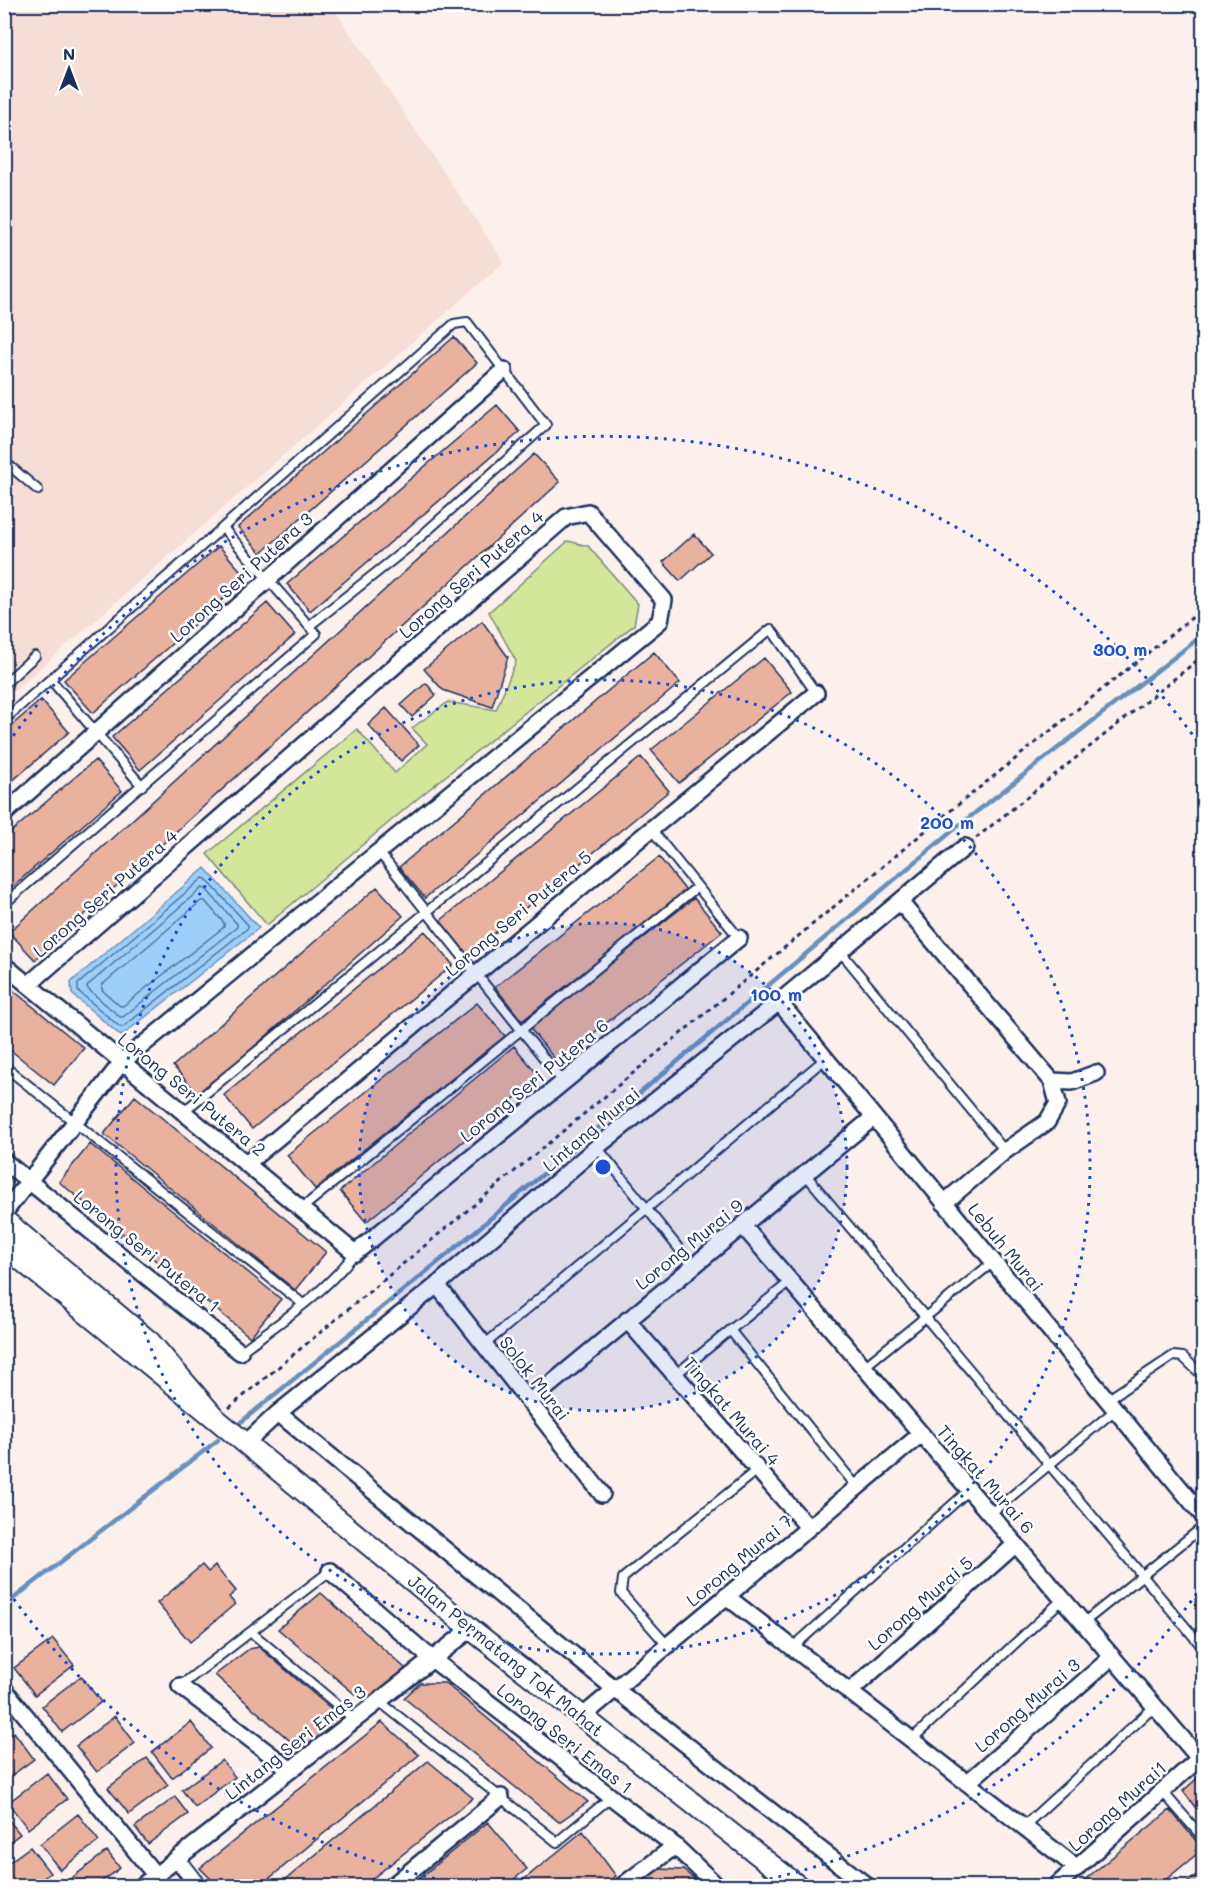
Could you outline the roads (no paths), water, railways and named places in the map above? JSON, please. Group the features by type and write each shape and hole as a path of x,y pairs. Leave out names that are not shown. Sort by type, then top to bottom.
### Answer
{"street":[{"name":"Lorong Seri Putera 3","path":"4,814 504,370"},
{"name":"Lorong Seri Putera 4","path":"4,1214 122,1062 660,621 664,600 588,512 566,517 28,985"},
{"name":"Lorong Seri Putera 5","path":"246,1164 816,693"},
{"name":"Lintang Murai","path":"245,1444 278,1413 437,1285 597,1147 779,1002 965,847"},
{"path":"900,902 1052,1081 1058,1103 1047,1122 1005,1151 944,1203"},
{"name":"Lorong Seri Putera 6","path":"355,1252 739,938"},
{"name":"Lorong Seri Putera 2","path":"4,965 355,1252"},
{"name":"Lebuh Murai","path":"779,1002 1111,1405 1202,1511"},
{"path":"1052,1081 1072,1082 1096,1073"},
{"name":"Lorong Murai 9","path":"529,1402 874,1118"},
{"name":"Lorong Seri Putera 1","path":"4,1161 240,1352"},
{"name":"Jalan Permatang Tok Mahat","path":"4,1220 150,1342 216,1419"},
{"name":"Tingkat Murai 6","path":"743,1226 1154,1707 1201,1756"},
{"name":"Jalan Permatang Tok Mahat","path":"4,1246 471,1629 798,1887"},
{"name":"Solok Murai","path":"437,1285 602,1494"},
{"name":"Tingkat Murai 4","path":"627,1320 808,1527"},
{"path":"278,1413 615,1689 867,1887"},
{"name":"Lorong Murai 7","path":"583,1716 921,1434"},
{"name":"Lorong Murai 5","path":"849,1692 1016,1544"},
{"name":"Lorong Seri Emas 1","path":"330,1571 432,1659 675,1846 717,1887"},
{"path":"726,1596 1077,1868"},
{"name":"Lintang Seri Emas 3","path":"142,1887 471,1629"},
{"name":"Lorong Murai 3","path":"967,1783 1112,1657"},
{"path":"180,1686 291,1770"},
{"path":"4,1689 156,1876"},
{"name":"Lorong Murai1","path":"1056,1887 1201,1756"},
{"path":"392,1887 501,1797"},
{"path":"622,1887 675,1846"},
{"path":"177,1859 198,1887"}],"lane":[{"path":"4,720 454,324 467,322 546,425 410,546 309,626"},
{"path":"4,461 38,490"},
{"path":"4,904 316,634 223,528"},
{"path":"183,1112 771,629 816,693"},
{"path":"4,684 35,656"},
{"path":"51,680 142,786"},
{"path":"651,829 739,938"},
{"path":"378,852 563,1082"},
{"path":"301,1209 698,887"},
{"path":"840,951 1005,1151"},
{"path":"484,1345 826,1058"},
{"path":"4,1066 303,1304"},
{"path":"597,1147 693,1266"},
{"path":"806,1175 1203,1649"},
{"path":"240,1352 303,1304 340,1272 355,1252"},
{"path":"864,1367 993,1262"},
{"path":"675,1375 791,1281"},
{"path":"730,1330 857,1487"},
{"path":"990,1514 1049,1464 1111,1405 1173,1356 1183,1357 1203,1377"},
{"path":"668,1645 621,1593 623,1578 758,1469"},
{"path":"792,1648 969,1490"},
{"path":"1083,1623 1203,1526"},
{"path":"180,1686 330,1571"},
{"path":"911,1740 1063,1599"},
{"path":"250,1632 355,1720"},
{"path":"380,1701 557,1842 610,1798"},
{"path":"1023,1827 1154,1707"},
{"path":"1162,1791 1203,1839"}],"water":[{"path":"205,868 259,928 121,1036 72,994 71,982"}],"waterway":[{"path":"241,1422 448,1254 957,827 1204,634"},
{"path":"4,1606 218,1440"}]}
